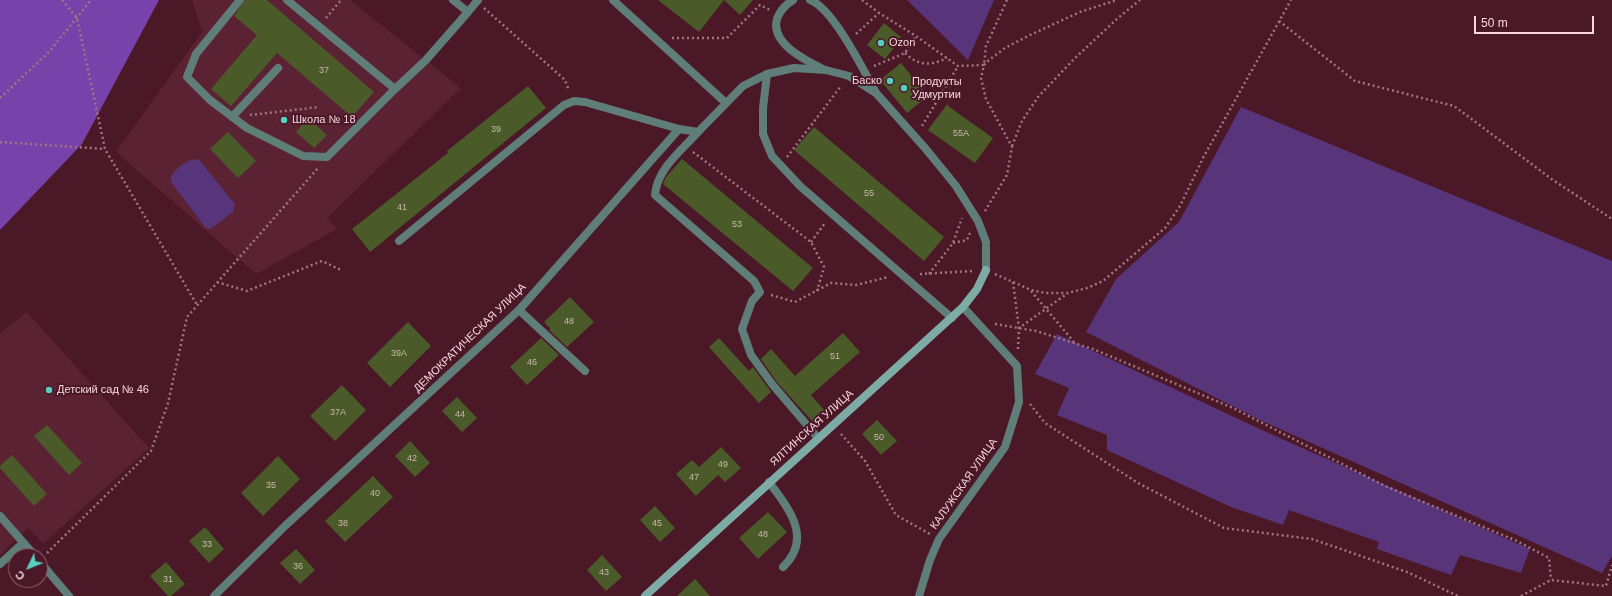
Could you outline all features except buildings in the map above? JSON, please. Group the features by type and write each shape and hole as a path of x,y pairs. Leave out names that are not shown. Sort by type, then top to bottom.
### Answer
{"street":[{"path":"240,0 196,54 187,77 210,100 247,128 303,156 327,157 426,60 477,1"},
{"path":"287,0 395,89"},
{"path":"453,0 468,12"},
{"path":"613,0 726,103"},
{"path":"793,0 785,5 779,14 776,24 778,35 786,46 801,57 826,70"},
{"path":"810,0 815,2 829,15 876,93 956,186 978,221 986,242 986,270"},
{"path":"232,117 278,68"},
{"path":"818,438 772,384 751,355 742,329 752,300 760,292 754,280 655,195 656,184 664,169 743,86 767,74 794,68 826,70 849,76 876,93"},
{"path":"767,74 763,108 763,134 772,156 800,186 952,318"},
{"path":"399,241 564,105 574,101 585,102 679,129 698,132"},
{"name":"ДЕМОКРАТИЧЕСКАЯ УЛИЦА","path":"214,596 285,526 519,310 679,129"},
{"name":"ЯЛТИНСКАЯ УЛИЦА","path":"644,596 952,318 978,289 986,270"},
{"path":"963,307 1017,366"},
{"path":"519,310 585,371"},
{"name":"КАЛУЖСКАЯ УЛИЦА","path":"919,596 930,560 939,539 1005,447 1020,402 1017,366"},
{"path":"769,482 796,525 798,546 791,559 783,567"},
{"path":"0,516 28,548"},
{"path":"0,564 23,543"},
{"path":"48,571 69,596"}],"path":[{"path":"62,0 77,18 105,149 197,305"},
{"path":"0,98 50,52 91,0"},
{"path":"319,26 341,0"},
{"path":"862,0 958,66 984,65 1005,48 1028,36 1080,12 1117,0"},
{"path":"1007,0 986,46 981,78 986,99 1012,147"},
{"path":"953,243 967,240 1007,175 1012,147 1022,121 1038,97 1074,59 1118,18 1140,0"},
{"path":"760,292 795,302 832,283 856,285 901,274 929,274 986,270 1031,290 1045,293 1068,293 1087,288 1103,281 1165,228 1180,206 1203,158 1291,0"},
{"path":"477,1 565,80 574,101"},
{"path":"656,38 727,38 760,5 779,14"},
{"path":"846,42 880,13"},
{"path":"1279,21 1355,81 1454,106 1553,180 1612,219"},
{"path":"863,70 905,53 916,36"},
{"path":"905,53 913,60 923,63 936,64 947,58"},
{"path":"915,137 958,66"},
{"path":"780,165 849,76"},
{"path":"232,117 319,107"},
{"path":"0,142 105,149"},
{"path":"685,146 811,242 824,267 816,291"},
{"path":"48,553 151,451 168,403 187,317 327,157"},
{"path":"929,274 953,243 967,204"},
{"path":"811,242 832,214"},
{"path":"218,282 247,291 322,261 341,270"},
{"path":"1013,282 1019,328 1017,366"},
{"path":"1031,290 1075,344"},
{"path":"1019,328 1068,293"},
{"path":"976,322 1036,331 1093,349 1232,408 1385,486 1517,541 1549,558 1551,580"},
{"path":"1019,389 1045,424 1138,483 1224,528 1312,539 1407,572 1458,596"},
{"path":"832,425 865,461 896,515 939,539"},
{"path":"1521,596 1551,580 1606,586 1612,565"}],"shaded area":[{"path":"0,0 159,0 82,144 0,230"},
{"name":"Школа № 18","path":"192,0 350,0 461,88 327,218 337,229 256,274 116,152 202,32"},
{"path":"907,0 994,0 968,60"},
{"path":"1241,107 1612,261 1612,556 1602,573 1260,420 1086,332 1116,279 1179,222"},
{"path":"194,159 199,160 235,204 233,212 209,229 205,227 171,182 171,178 175,171 187,162"},
{"name":"Детский сад № 46","path":"27,312 149,448 43,544 28,528 0,555 0,333"},
{"path":"1057,334 1264,431 1530,549 1521,573 1460,555 1451,575 1377,549 1379,542 1289,510 1283,525 1231,507 1107,450 1107,435 1057,415 1069,388 1035,374"}],"place":[{"name":"Ozon","path":"881,43"},
{"name":"Баско","path":"890,81"},
{"name":"Продукты Удмуртии","path":"904,88"},
{"name":"Школа № 18","path":"284,120"},
{"name":"Детский сад № 46","path":"49,390"}]}
